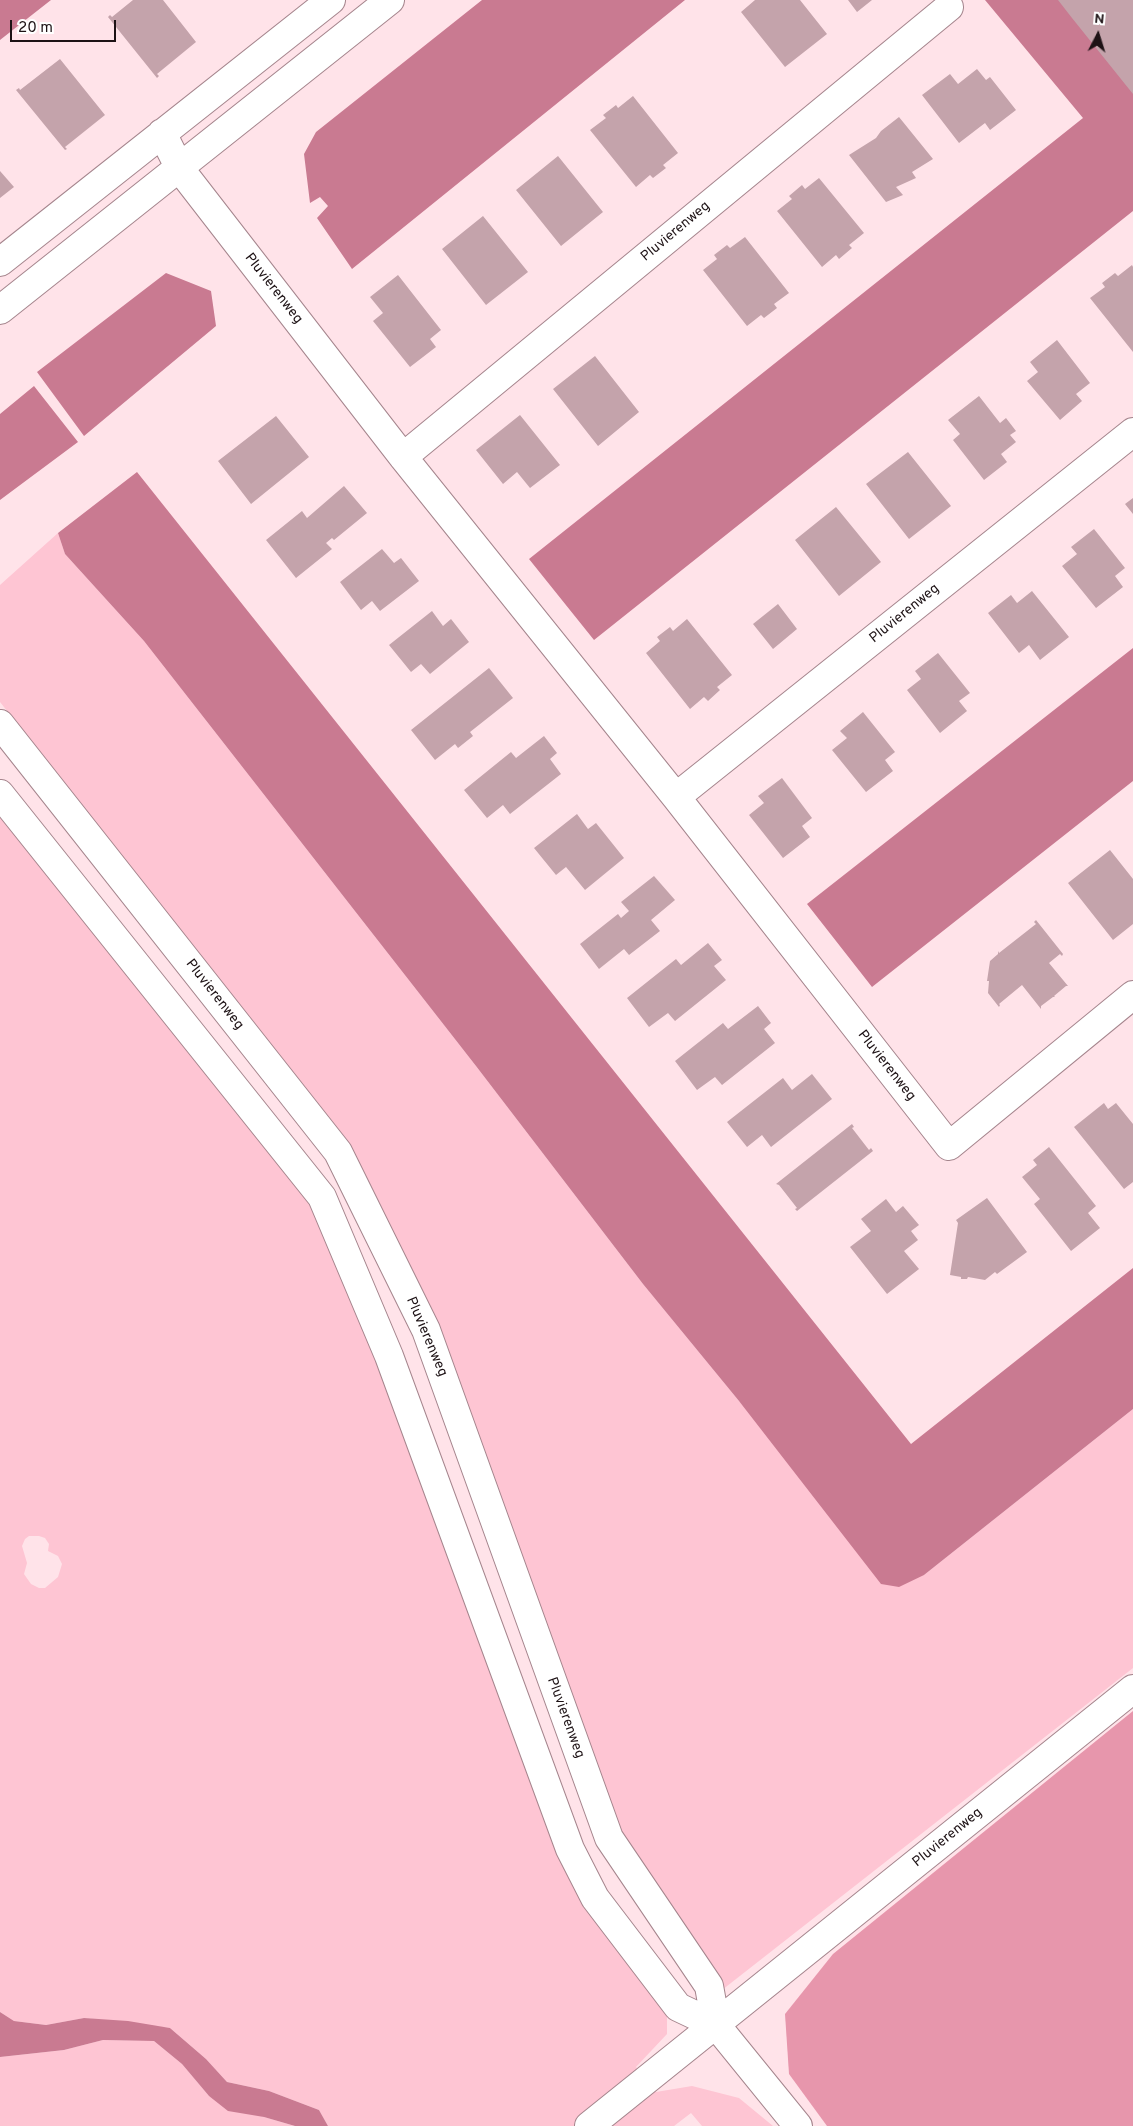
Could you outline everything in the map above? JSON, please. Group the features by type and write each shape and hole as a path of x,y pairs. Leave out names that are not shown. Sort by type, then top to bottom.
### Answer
{"street":[{"path":"0,262 330,0"},
{"path":"0,310 180,169 390,0"},
{"name":"Pluvierenweg","path":"403,457 949,7"},
{"name":"Pluvierenweg","path":"162,134 180,169 403,457 676,797 948,1146 1133,995"},
{"name":"Pluvierenweg","path":"676,797 1133,432"},
{"name":"Pluvierenweg","path":"0,724 338,1152 426,1330 609,1838 709,1986 716,2025"},
{"name":"Pluvierenweg","path":"0,794 322,1197 389,1356 570,1850 595,1898 678,2007 716,2025 798,2126"},
{"name":"Pluvierenweg","path":"716,2025 1133,1690"},
{"path":"589,2126 716,2025"}],"shaded area":[{"path":"0,0 51,0 0,40"},
{"path":"482,0 685,0 352,269 317,218 328,206 320,197 310,203 304,154 316,132"},
{"path":"985,0 1133,0 1133,211 594,640 529,559 1083,118"},
{"path":"166,273 211,291 216,326 84,436 37,372"},
{"path":"34,386 78,442 0,500 0,414"},
{"path":"137,472 911,1444 1133,1268 1133,1409 924,1575 899,1587 881,1584 739,1401 643,1284 476,1066 144,641 65,554 58,533"},
{"path":"58,533 65,554 144,641 476,1066 643,1284 739,1401 924,1575 1133,1409 1133,1668 722,1990 616,1830 436,1326 340,1131 0,702 0,585"},
{"path":"1133,648 1133,781 872,987 807,904"},
{"path":"0,808 9,828 313,1202 364,1316 546,1814 667,2007 667,2034 636,2067 656,2092 692,2086 739,2098 773,2126 702,2126 691,2113 674,2126 328,2126 319,2110 269,2091 227,2082 206,2059 170,2028 84,2018 46,2025 14,2021 0,2012","holes":["29,1536 45,1538 49,1544 48,1551 58,1556 62,1564 58,1577 45,1588 39,1588 31,1584 24,1574 27,1563 22,1546 25,1539"]},
{"path":"1133,1711 1133,2126 827,2126 789,2074 785,2014 833,1954"},
{"path":"0,2012 14,2021 46,2025 84,2018 128,2021 170,2028 206,2059 227,2082 269,2091 319,2110 328,2126 295,2126 264,2117 228,2111 209,2096 182,2064 154,2041 103,2040 64,2050 0,2057"},
{"path":"103,2040 154,2041 182,2064 209,2096 264,2117 295,2126 0,2126 0,2057 64,2050"}],"building":[{"path":"133,0 163,0 196,42 157,74 159,76 157,78 108,17 110,15 112,17"},
{"path":"755,0 800,0 827,34 785,67 741,12"},
{"path":"848,0 872,0 857,12"},
{"path":"1058,0 1133,0 1133,94 1072,18"},
{"path":"60,59 105,115 65,147 67,149 65,150 16,90 19,88 20,90"},
{"path":"977,69 986,80 990,77 1016,110 990,130 985,123 959,143 922,95 950,74 958,84"},
{"path":"633,96 678,153 663,165 666,168 653,178 650,175 636,187 590,130 606,118 603,115 616,105 618,108"},
{"path":"899,117 933,159 912,172 916,178 896,187 903,195 886,202 849,155 876,138 881,131"},
{"path":"558,156 603,212 561,246 516,190"},
{"path":"0,171 14,187 0,198"},
{"path":"819,178 864,233 849,245 852,248 839,259 836,255 822,267 777,211 792,199 789,196 802,185 805,189"},
{"path":"483,216 528,272 486,305 442,249"},
{"path":"745,237 789,293 774,304 777,308 764,318 761,315 747,326 703,270 717,259 714,255 727,245 730,248"},
{"path":"1132,265 1133,352 1090,298 1105,287 1102,283 1115,273 1118,276"},
{"path":"398,275 441,330 430,339 436,347 410,367 373,321 383,313 370,297"},
{"path":"1057,340 1090,383 1076,394 1082,401 1060,420 1027,381 1038,372 1030,362"},
{"path":"595,356 639,412 598,446 553,389"},
{"path":"979,396 1000,423 1006,418 1016,431 1010,435 1016,442 1001,454 1007,462 984,480 953,440 960,434 948,420"},
{"path":"520,415 560,465 530,488 517,472 503,484 476,450"},
{"path":"276,416 309,457 251,504 218,461"},
{"path":"908,452 951,506 909,539 866,484"},
{"path":"344,486 367,513 334,540 332,538 326,543 332,549 296,578 266,540 302,511 307,518"},
{"path":"1133,498 1133,514 1125,504"},
{"path":"836,507 881,562 839,596 795,540"},
{"path":"1094,529 1125,568 1115,576 1123,587 1096,608 1062,566 1077,554 1071,547"},
{"path":"382,549 394,563 401,558 419,581 380,611 372,601 361,610 340,582"},
{"path":"1032,591 1069,637 1040,660 1029,645 1019,653 988,613 1011,595 1017,603"},
{"path":"778,604 797,629 773,649 753,624"},
{"path":"432,611 443,626 451,619 469,642 430,674 421,664 411,672 389,645"},
{"path":"687,619 732,675 717,687 720,690 708,701 704,697 690,709 646,653 660,641 657,637 670,627 673,631"},
{"path":"938,653 970,693 959,701 967,711 940,733 907,690 921,679 915,671"},
{"path":"489,668 513,698 470,732 473,736 458,748 455,744 435,760 411,730"},
{"path":"863,712 895,752 885,760 893,771 866,792 832,750 847,738 840,731"},
{"path":"544,736 557,753 550,759 561,774 510,814 503,805 487,818 464,790 511,752 516,758"},
{"path":"782,778 812,818 802,826 810,837 783,858 749,815 764,803 758,796"},
{"path":"577,814 588,829 596,823 624,858 585,890 566,867 556,875 534,848"},
{"path":"1110,850 1133,879 1133,924 1113,940 1068,883"},
{"path":"654,876 675,900 651,920 660,931 629,955 624,949 599,969 580,944 618,914 621,918 629,911 621,902"},
{"path":"1036,920 1063,954 1062,956 1060,954 1049,963 1068,986 1041,1006 1041,1009 1022,985 999,1004 999,1007 988,993 989,981 987,981 990,961 998,954 998,951 999,953 1036,924 1034,922"},
{"path":"708,943 722,960 714,966 726,980 675,1021 668,1013 649,1027 627,998 676,959 681,965"},
{"path":"758,1006 771,1023 764,1029 775,1043 722,1085 715,1077 697,1090 675,1061 723,1023 728,1029"},
{"path":"812,1074 832,1099 771,1147 762,1135 747,1147 727,1122 783,1078 792,1090"},
{"path":"1104,1103 1108,1109 1116,1103 1133,1124 1133,1182 1124,1189 1074,1127"},
{"path":"852,1124 854,1127 852,1128 869,1150 871,1148 873,1151 797,1211 795,1209 797,1208 779,1185 776,1184"},
{"path":"1049,1147 1096,1206 1088,1213 1100,1228 1071,1251 1034,1204 1040,1199 1022,1177 1037,1165 1033,1160"},
{"path":"987,1198 1027,1252 997,1274 995,1272 985,1280 968,1277 967,1279 961,1279 961,1277 950,1275 958,1223 956,1220"},
{"path":"886,1199 896,1212 903,1206 919,1225 911,1231 918,1240 904,1251 919,1269 887,1294 850,1247 871,1231 861,1219"}]}
